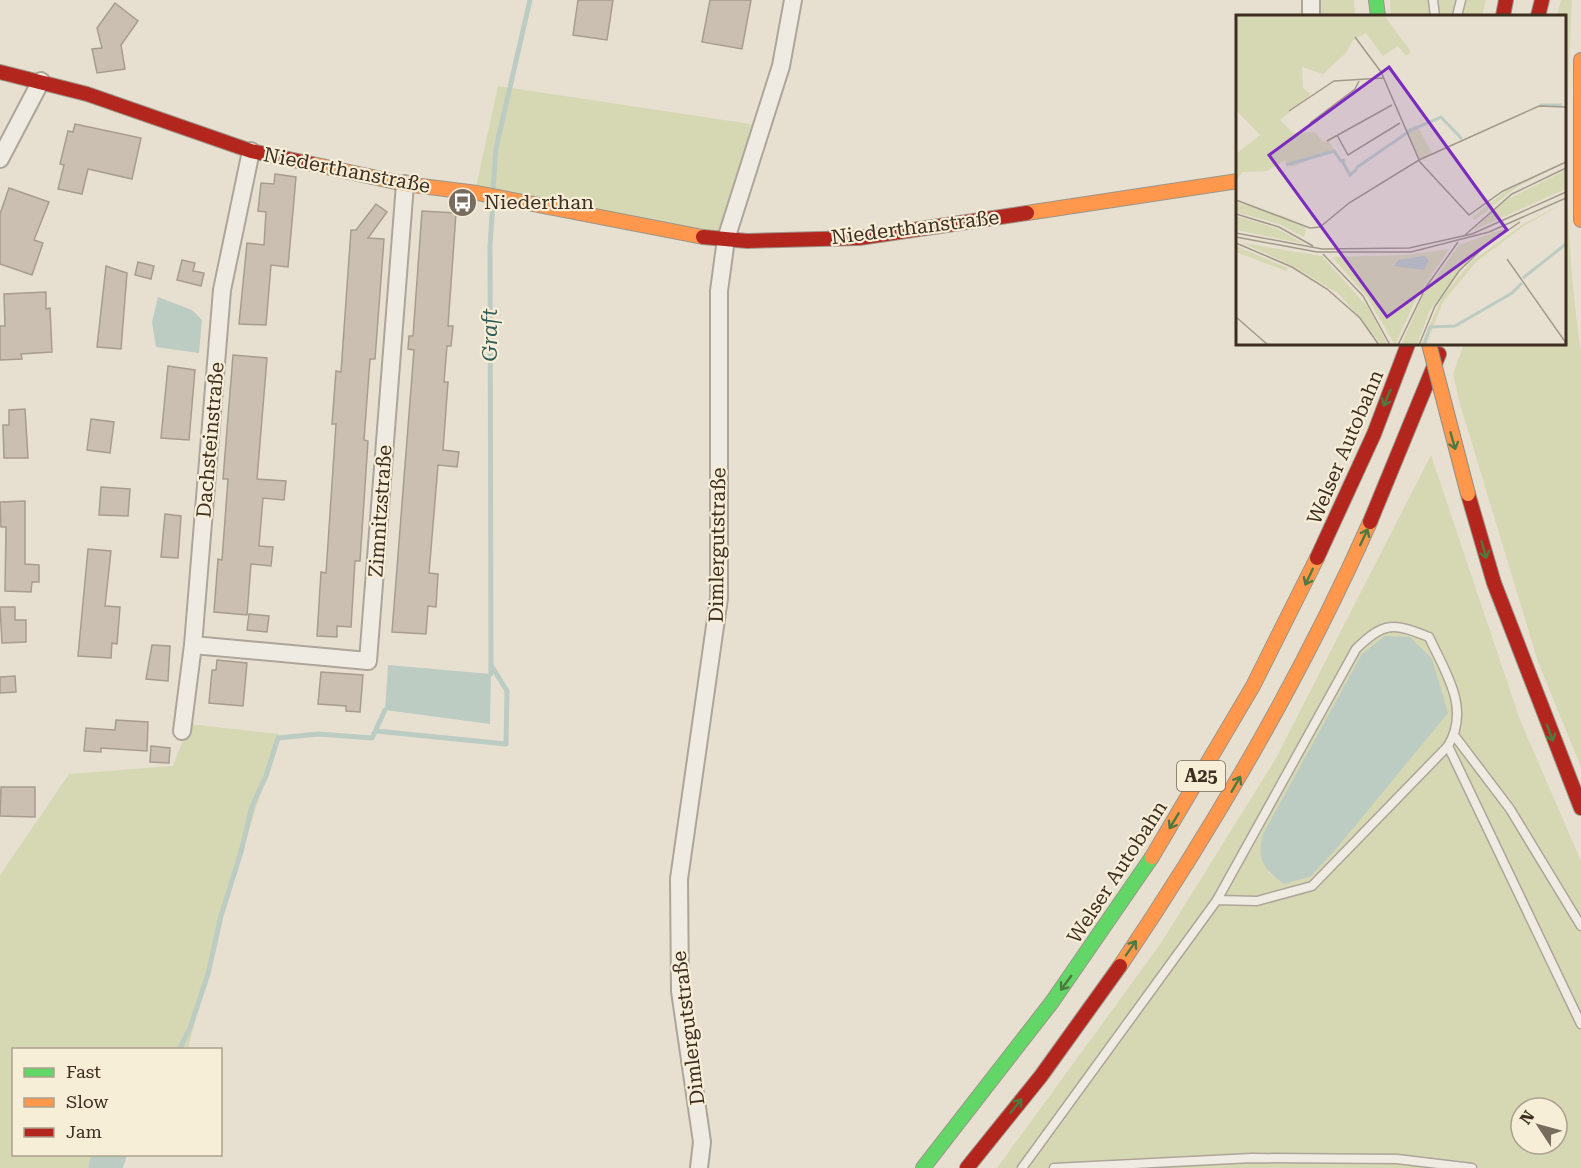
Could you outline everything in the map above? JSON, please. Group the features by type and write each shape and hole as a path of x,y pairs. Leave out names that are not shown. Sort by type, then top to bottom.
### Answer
{"main road":[{"path":"1376,0 1378,15"},
{"path":"1503,15 1506,0"},
{"path":"1538,15 1542,0"},
{"path":"1581,60 1579,120 1581,220"},
{"name":"Niederthanstraße","path":"0,72 87,94 251,151 405,184 477,193 702,237 747,241 859,238 1236,182"},
{"name":"Welser Autobahn","path":"923,1168 1015,1053 1093,945 1168,831 1242,708 1308,580 1352,483 1408,345"},
{"path":"1429,345 1494,583 1581,808"},
{"name":"A25","path":"967,1168 1075,1028 1156,912 1223,807 1277,713 1327,617 1385,492 1443,345"}],"street":[{"name":"Dimlergutstraße","path":"699,1168 702,1142 680,991 678,879 719,598 719,291 726,239 781,66 793,0"},
{"path":"0,159 41,81"},
{"name":"Dachsteinstraße","path":"182,731 192,645 222,290 251,151"},
{"name":"Zimnitzstraße","path":"192,645 368,662 405,184"}],"lane":[{"path":"1433,0 1435,15"},
{"path":"1457,15 1461,0"},
{"path":"1022,1168 1217,900 1356,649 1374,631 1400,626 1429,637 1458,701 1454,735 1448,746 1312,886 1257,901 1217,900"},
{"path":"1454,735 1510,809 1581,926"},
{"path":"1448,746 1581,1024"},
{"path":"1054,1168 1139,1162 1274,1158 1397,1159 1472,1168"}],"green space":[{"path":"1321,0 1354,0 1355,15 1320,15"},
{"path":"1390,0 1486,0 1482,15 1391,15"},
{"path":"1561,0 1572,0 1567,132 1571,264 1581,352 1581,767 1538,662 1453,374 1464,345 1566,345 1566,15 1557,15"},
{"path":"498,86 757,125 719,232 476,187"},
{"path":"1431,455 1520,720 1581,861 1581,1168 997,1168 1161,943 1275,760","holes":["1267,871 1310,877 1284,884"]},
{"path":"189,724 279,734 223,914 188,1048 12,1048 12,1156 91,1156 88,1168 0,1168 0,875 69,774 173,766"}],"shaded area":[{"path":"158,297 192,310 202,320 199,353 156,347 152,322"},
{"path":"1385,636 1410,637 1432,659 1448,713 1336,849 1310,877 1284,884 1271,874 1263,863 1261,843 1263,834 1362,654"},
{"path":"388,665 491,674 490,724 385,710"},
{"path":"91,1156 127,1156 123,1168 88,1168"}],"building":[{"path":"578,0 613,0 607,40 573,35"},
{"path":"710,0 751,0 742,49 702,42"},
{"path":"115,3 138,21 121,45 125,69 97,73 92,49 102,48 97,28"},
{"path":"75,124 141,138 132,179 88,169 82,194 58,189 64,165 60,164 68,131 73,132"},
{"path":"275,174 296,177 288,267 271,265 266,325 239,324 247,243 264,245 266,212 258,211 261,183 274,184"},
{"path":"9,188 49,202 34,240 43,243 32,275 0,264 0,214"},
{"path":"376,204 387,212 368,238 384,239 375,359 370,359 364,440 368,441 360,561 355,561 351,627 337,626 337,637 317,636 321,572 326,573 336,424 332,424 336,371 341,372 351,230 356,230"},
{"path":"422,211 456,213 448,326 453,326 451,346 447,346 444,382 448,382 443,450 459,452 457,467 438,465 429,573 438,574 436,607 428,606 426,634 392,632 414,350 408,349 409,336 413,336"},
{"path":"182,260 195,263 193,271 204,273 201,286 177,280"},
{"path":"138,262 154,266 151,279 135,275"},
{"path":"106,266 127,273 121,349 97,347"},
{"path":"46,292 46,309 50,308 52,352 21,354 22,359 0,360 0,326 5,326 4,294"},
{"path":"233,355 267,358 257,479 286,481 284,500 263,498 259,546 273,547 271,566 251,564 247,615 214,612 218,559 222,560 228,479 223,479"},
{"path":"168,366 195,370 189,440 161,438"},
{"path":"25,409 28,458 4,458 3,425 9,425 9,410"},
{"path":"91,419 114,422 110,453 87,450"},
{"path":"101,487 130,489 128,516 99,515"},
{"path":"25,501 25,564 39,565 39,582 32,582 31,592 5,591 6,527 1,527 0,502"},
{"path":"165,514 181,516 178,558 161,557"},
{"path":"88,549 111,551 105,606 120,607 117,644 112,643 111,658 78,656"},
{"path":"0,607 15,607 15,620 26,620 26,642 2,643"},
{"path":"249,614 269,616 267,632 247,630"},
{"path":"152,645 170,646 168,681 146,679"},
{"path":"217,660 247,663 243,706 209,703 212,670 216,670"},
{"path":"321,672 363,675 360,712 346,711 346,706 318,704"},
{"path":"15,676 16,692 0,693 0,677"},
{"path":"116,720 148,722 147,751 101,748 101,752 84,751 86,728 115,730"},
{"path":"151,746 170,748 169,763 150,762"},
{"path":"1,787 35,787 35,817 0,816"}],"waterway":[{"name":"Graft","path":"493,190 496,148 530,0"},
{"name":"Graft","path":"491,674 490,245 493,202"},
{"path":"376,731 506,744 507,691 491,665"},
{"path":"180,1048 190,1028 208,974 221,916 241,852 252,806 266,776 278,738 318,734 372,738 385,710"}],"traffic: fast":[{"path":"1376,0 1378,15"},
{"path":"923,1168 1052,1002 1152,857"}],"traffic: slow":[{"path":"1581,60 1581,220"},
{"path":"312,164 405,184 477,193 703,237"},
{"path":"1027,213 1236,181"},
{"path":"1429,345 1468,494"},
{"path":"1120,966 1223,805 1255,750 1315,637 1370,522"},
{"path":"1152,857 1253,686 1317,558"}],"traffic: jam":[{"path":"1503,15 1506,0"},
{"path":"1538,15 1542,0"},
{"path":"0,72 87,94 251,151 312,164"},
{"path":"703,237 747,241 859,238 1027,213"},
{"path":"1317,558 1374,434 1408,345"},
{"path":"1370,522 1439,354"},
{"path":"1468,494 1494,583 1581,808"},
{"path":"967,1168 1041,1076 1120,966"}],"place":[{"name":"Niederthan","path":"463,202"}]}
